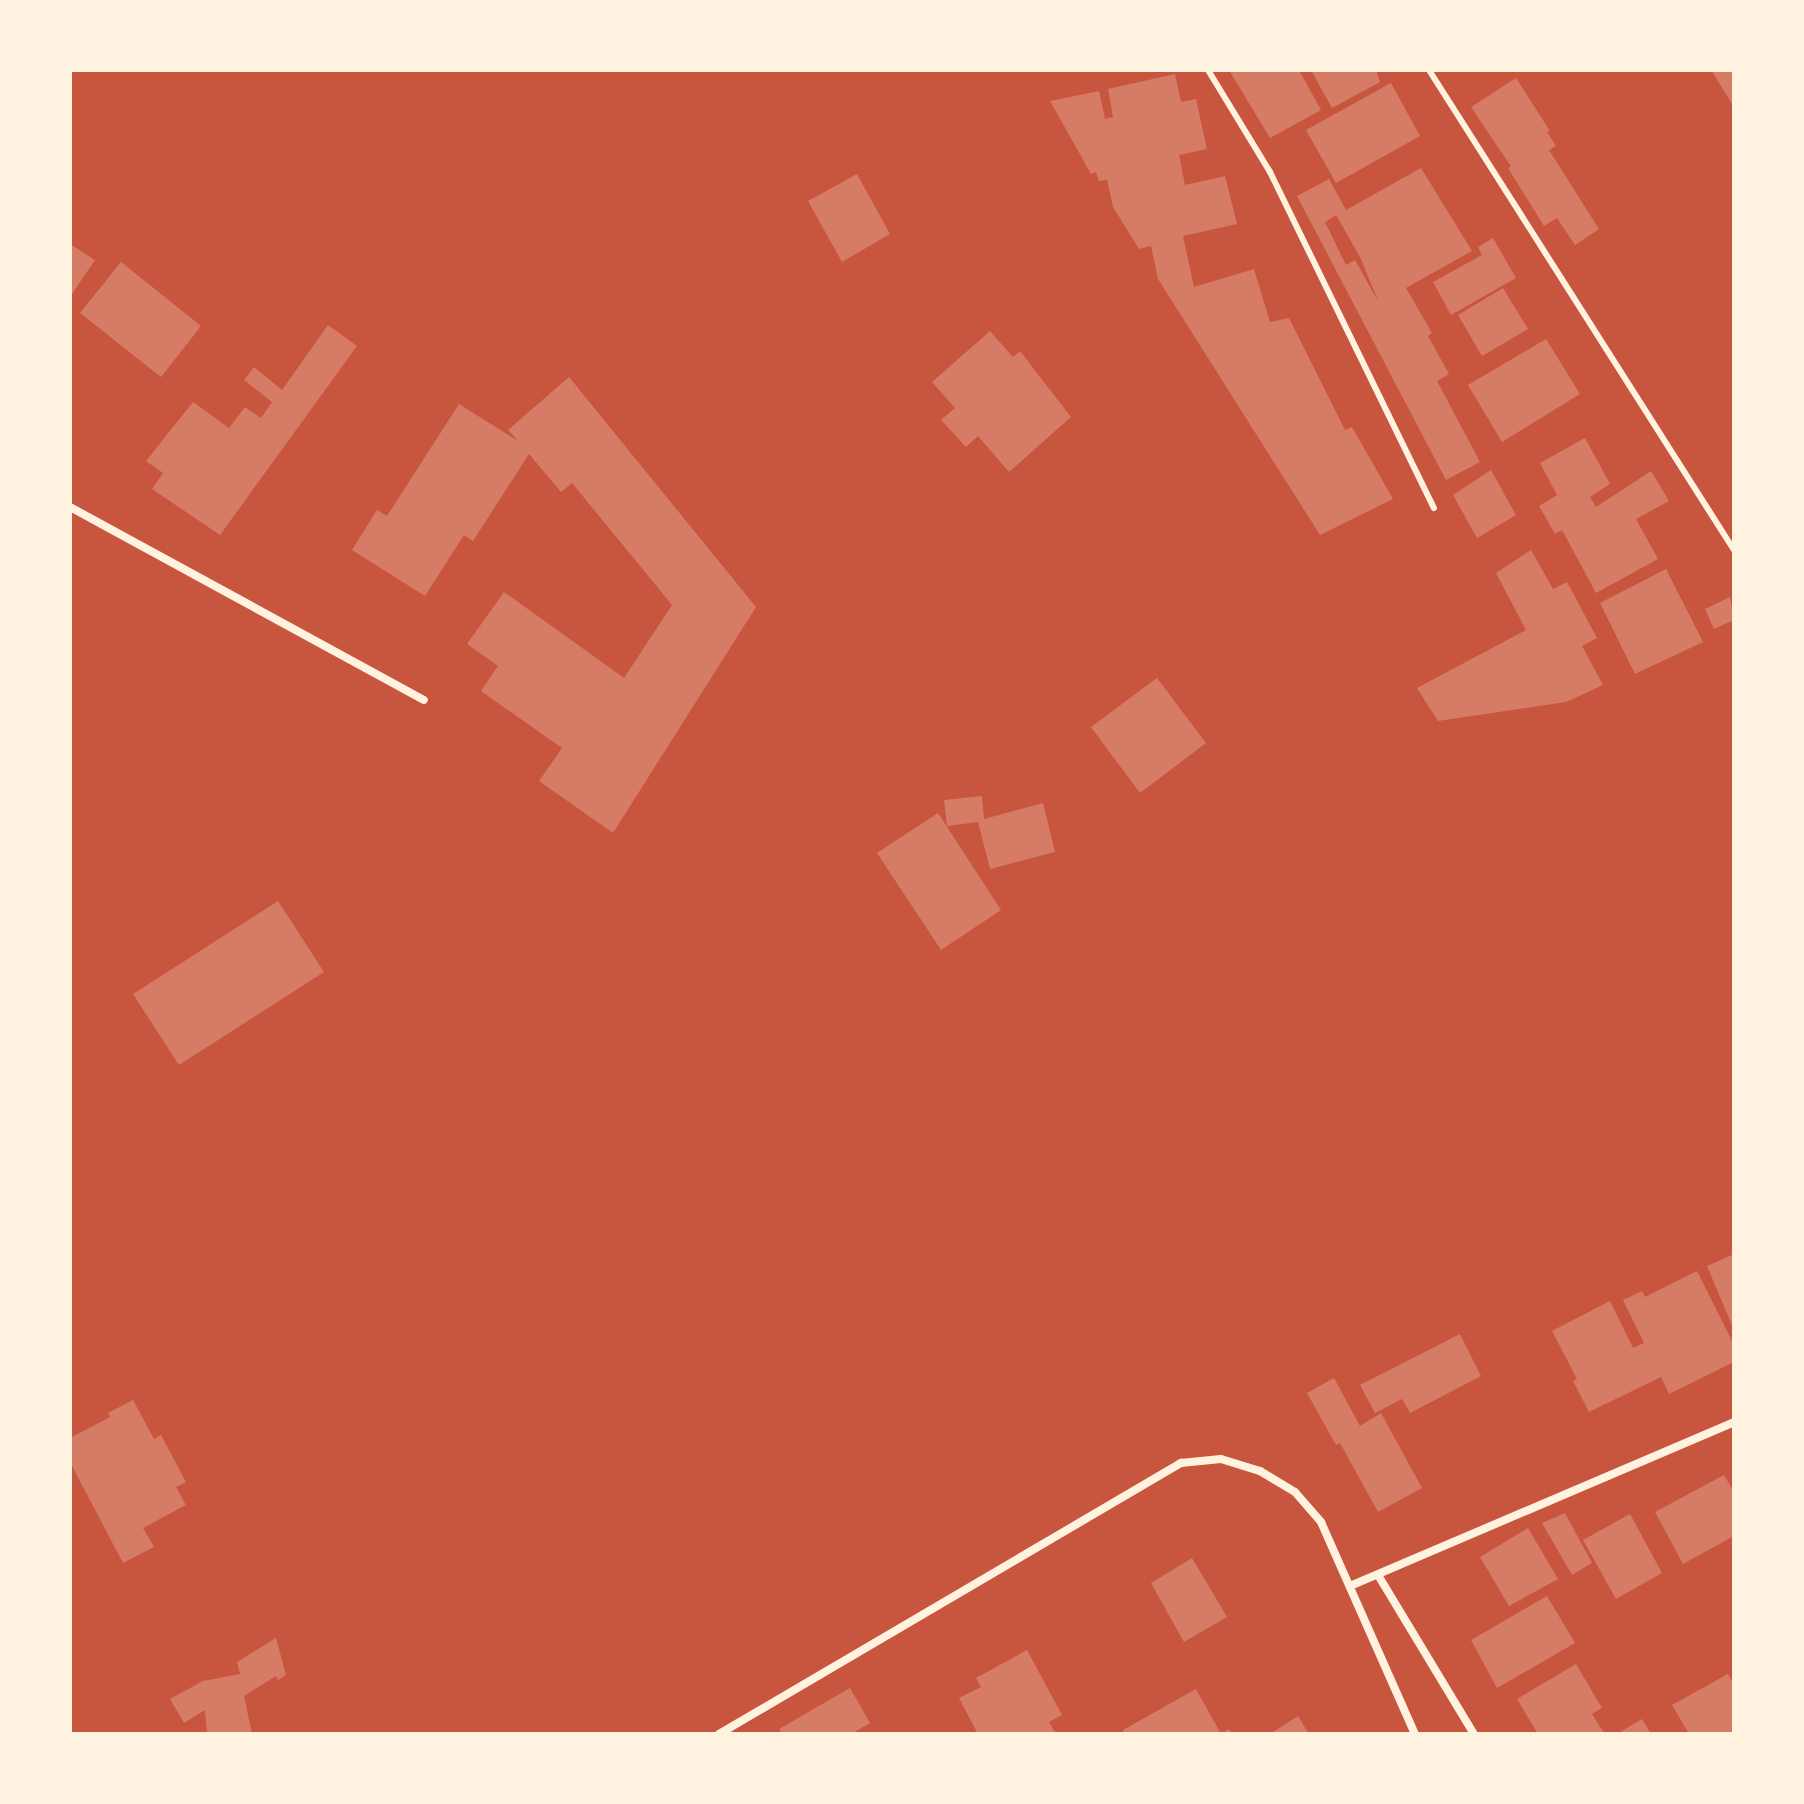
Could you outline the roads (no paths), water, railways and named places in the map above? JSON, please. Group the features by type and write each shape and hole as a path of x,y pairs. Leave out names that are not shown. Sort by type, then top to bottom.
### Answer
{"street":[{"path":"70,507 424,700"},
{"path":"1350,1586 1734,1422"},
{"path":"719,1734 1181,1463 1221,1459 1260,1471 1295,1492 1321,1522 1415,1734"},
{"path":"1378,1575 1474,1734"}],"lane":[{"path":"1208,70 1270,172 1434,508"},
{"path":"1429,70 1734,550"}]}
